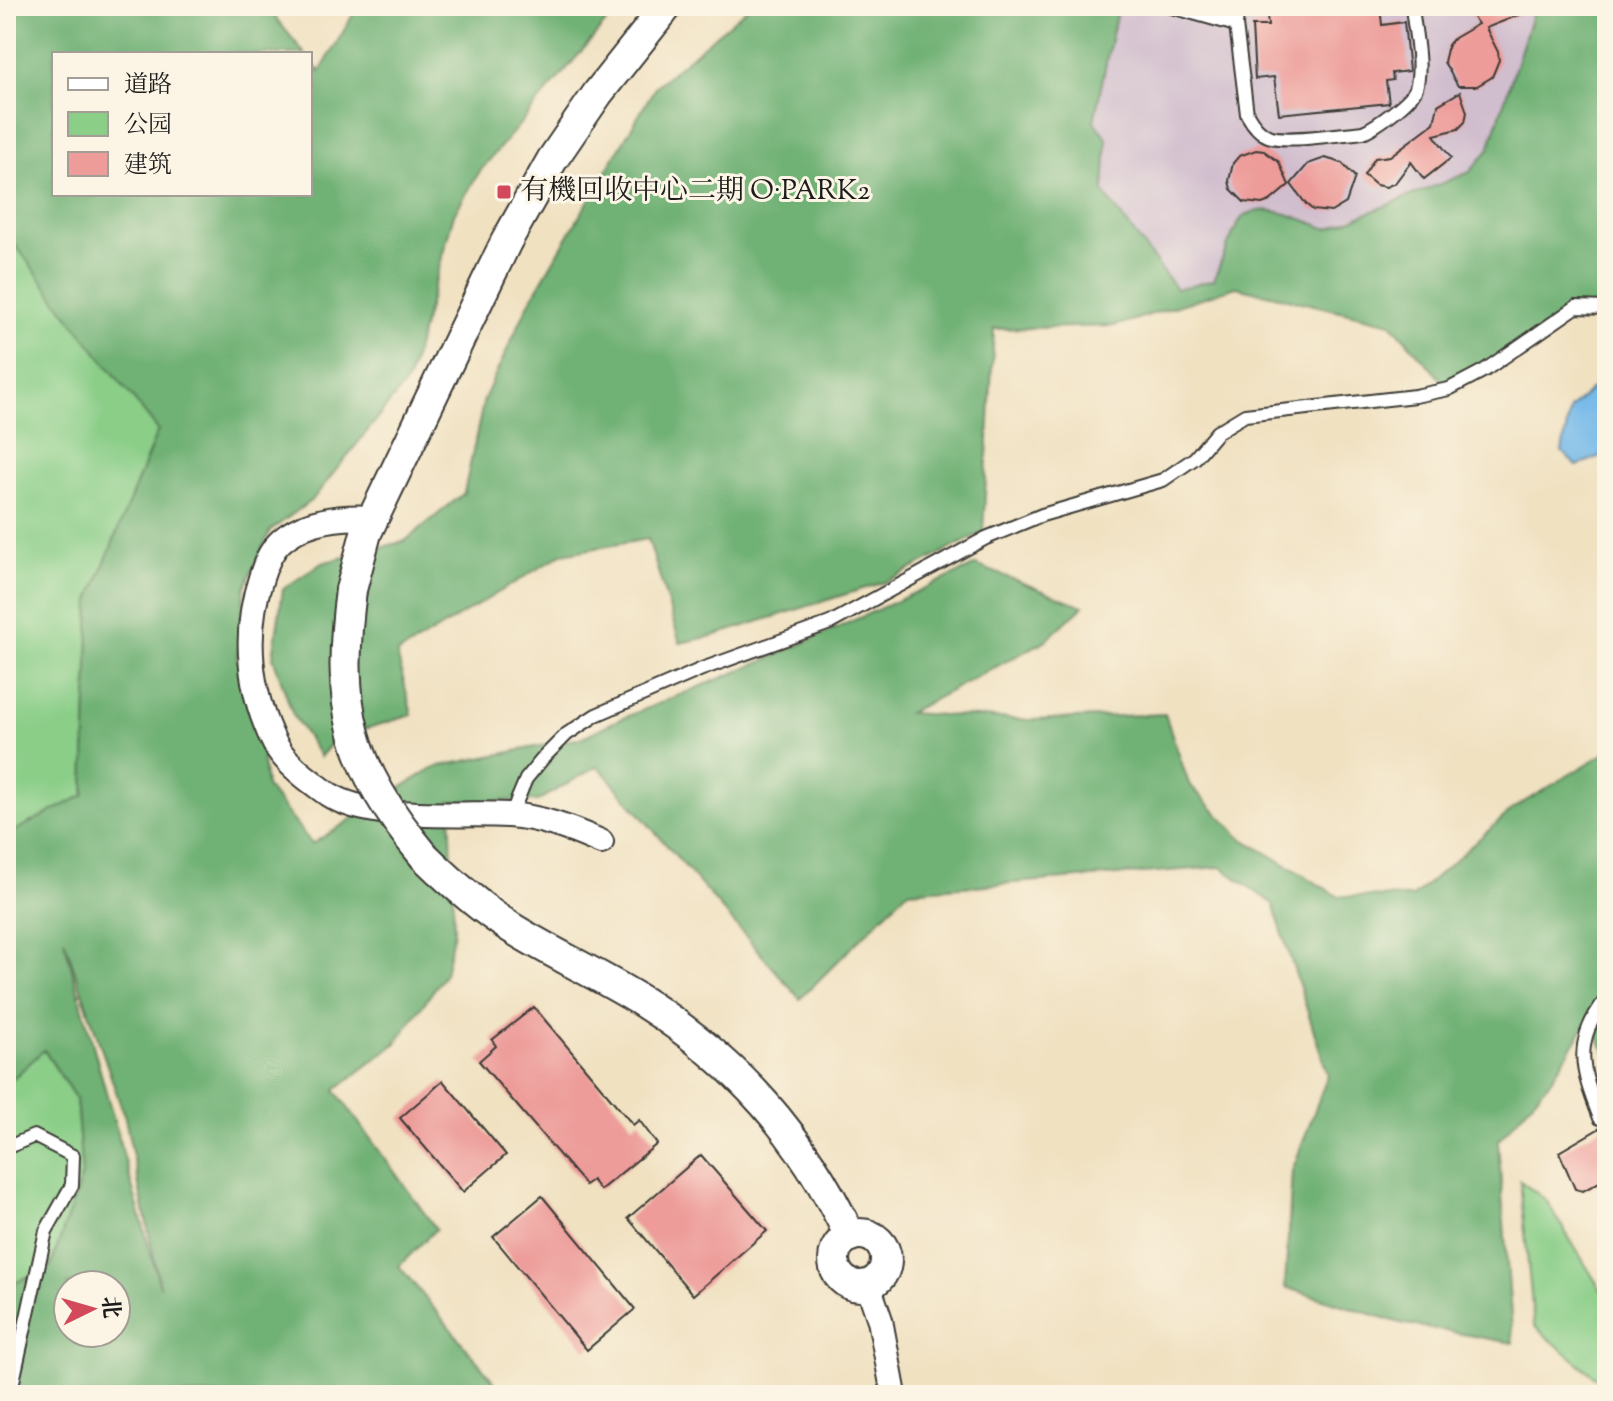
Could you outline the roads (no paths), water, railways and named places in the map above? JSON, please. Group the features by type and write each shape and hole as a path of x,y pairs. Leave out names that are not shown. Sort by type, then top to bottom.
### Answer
{"street":[{"path":"667,6 598,93 552,160 506,242 366,533 351,590 344,644 346,695 361,759 375,790 425,857 478,905 670,1020 725,1063 792,1136 826,1186 850,1236 840,1242 836,1249 834,1265 840,1277 848,1283 868,1285 880,1320 894,1395"},
{"path":"373,518 333,518 306,526 280,542 267,558 251,622 250,664 259,704 277,747 299,772 347,803 374,810 511,815 557,824 601,842"}],"lane":[{"path":"1168,6 1236,25"},
{"path":"1238,6 1236,25 1247,114 1253,125 1268,136 1286,139 1363,132 1374,127 1413,94 1418,70 1412,6"},
{"path":"511,815 526,779 544,757 567,734 596,715 702,669 830,623 986,538 1091,499 1163,480 1195,458 1217,432 1245,415 1415,396 1449,389 1498,362 1576,307 1607,308"},
{"path":"1600,1118 1585,1081 1583,1042 1590,1020 1607,998"},
{"path":"6,1148 34,1136 73,1156 72,1185 46,1231 10,1395"}],"water":[{"path":"1607,374 1607,456 1577,466 1562,452 1570,409"}],"place":[{"name":"有機回收中心二期 O·PARK2","path":"504,192"}]}
